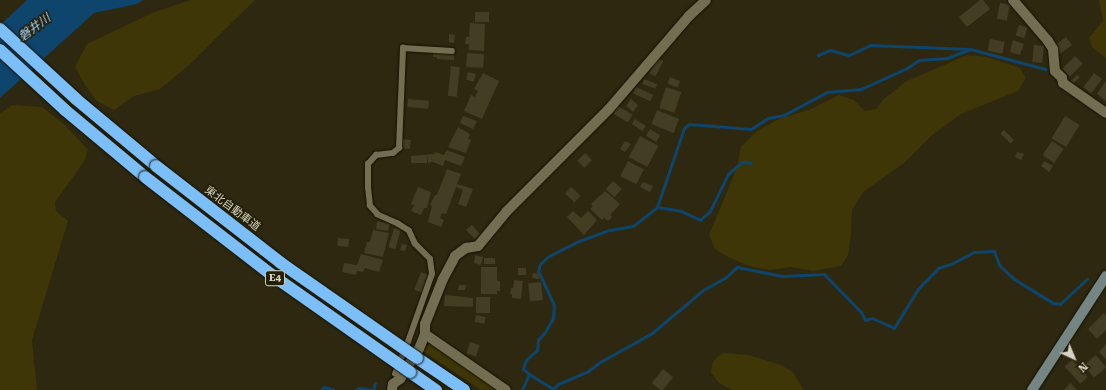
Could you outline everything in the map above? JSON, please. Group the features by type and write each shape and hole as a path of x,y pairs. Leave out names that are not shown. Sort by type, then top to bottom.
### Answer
{"highway":[{"name":"東北自動車道","path":"0,29 76,99 162,171 282,263 464,390"},
{"name":"E4","path":"0,50 65,110 211,229 278,280 436,390"}],"street":[{"path":"393,386 400,379 419,349 425,334 424,324 443,279 455,256 466,248 478,246 507,211 609,109 689,16 706,0"},
{"path":"1013,0 1053,49 1054,71 1062,78 1063,83 1106,113"},
{"path":"1032,390 1106,276"},
{"path":"425,334 506,390"}],"lane":[{"path":"393,386 432,274 430,259 414,244 409,231 378,215 370,206 368,164 376,155 393,153 399,148 403,48 452,51"}],"shaded area":[{"path":"191,0 255,0 188,66 160,89 134,96 114,110 97,101 86,87 75,67 87,44 152,13"},
{"path":"1099,0 1106,0 1106,58 1092,47 1089,38 1103,21"},
{"path":"967,55 987,57 1020,68 1026,78 1018,91 961,114 931,136 904,163 863,192 852,210 851,235 848,255 841,266 813,271 791,267 770,270 749,266 728,257 715,249 709,235 737,168 741,147 757,131 781,118 809,110 839,95 854,100 865,111 876,109 884,99 905,82"},
{"path":"12,105 42,107 66,126 88,150 85,160 55,202 56,211 68,221 32,340 37,390 0,390 0,114"},
{"path":"429,344 433,344 500,390 481,390 423,351"},
{"path":"724,353 749,355 781,365 793,372 804,390 731,390 718,382 711,372 713,362 718,356"}],"water":[{"name":"磐井川","path":"27,0 143,0 137,4 94,13 0,98 0,25"}],"building":[{"path":"980,0 983,0 990,9 967,27 959,17"},
{"path":"1000,3 1010,5 1007,21 997,19"},
{"path":"475,12 489,12 489,22 475,22"},
{"path":"470,23 485,24 484,51 469,50 469,44 465,44 466,37 469,37"},
{"path":"1019,25 1028,28 1024,38 1016,35"},
{"path":"449,34 455,35 454,43 449,42"},
{"path":"1066,37 1072,45 1060,54 1054,46"},
{"path":"990,39 1005,42 1002,54 988,51"},
{"path":"1013,40 1024,44 1020,55 1010,52"},
{"path":"1034,45 1044,46 1042,63 1032,62"},
{"path":"433,51 448,52 448,54 454,55 454,60 437,59 437,57 433,57"},
{"path":"467,53 484,54 483,68 466,67"},
{"path":"1075,56 1083,64 1070,77 1062,69"},
{"path":"657,58 663,61 656,76 649,73"},
{"path":"451,66 460,67 457,97 448,96"},
{"path":"468,72 476,74 474,82 466,80"},
{"path":"483,73 499,81 482,119 464,111 471,95 475,97 478,91 474,89"},
{"path":"1094,73 1102,79 1091,93 1083,87"},
{"path":"1077,75 1080,77 1074,83 1071,81"},
{"path":"670,77 680,81 678,88 667,83"},
{"path":"644,79 657,84 655,89 642,84"},
{"path":"1105,82 1106,83 1106,101 1097,94"},
{"path":"636,87 653,95 650,101 633,93"},
{"path":"666,87 681,92 674,113 659,108"},
{"path":"408,99 429,101 428,109 407,107"},
{"path":"631,99 638,105 633,112 626,106"},
{"path":"618,106 633,115 628,122 613,114"},
{"path":"657,110 679,119 674,133 651,124"},
{"path":"463,116 477,121 473,129 460,123"},
{"path":"1065,116 1080,125 1066,147 1052,138"},
{"path":"635,119 646,126 643,131 632,124"},
{"path":"458,127 470,134 468,139 471,140 466,153 448,147"},
{"path":"650,129 660,135 656,142 646,136"},
{"path":"1004,130 1014,140 1010,143 1000,134"},
{"path":"640,136 659,146 647,167 629,157"},
{"path":"403,139 411,140 410,149 402,148"},
{"path":"625,141 631,144 625,152 620,149"},
{"path":"1052,141 1064,149 1054,163 1042,155"},
{"path":"447,150 465,157 461,166 445,160 443,166 433,162 428,163 427,155 427,163 411,163 411,156 434,154 435,152 444,155"},
{"path":"1017,152 1024,154 1021,160 1015,157"},
{"path":"585,153 592,160 584,168 577,161"},
{"path":"628,161 644,169 636,184 620,176"},
{"path":"1044,161 1053,166 1049,172 1041,166"},
{"path":"447,169 461,174 457,184 473,189 466,207 458,204 463,190 456,187 446,214 442,213 440,218 444,220 441,227 428,222 432,206 430,205 435,195 437,195"},
{"path":"613,181 622,189 615,197 606,189"},
{"path":"643,182 653,186 650,192 640,187"},
{"path":"418,187 431,192 427,208 424,208 421,215 411,211 414,205 411,204"},
{"path":"571,187 581,196 575,202 565,194"},
{"path":"605,191 620,204 610,215 612,217 608,221 604,218 602,220 590,209 593,206 591,204"},
{"path":"573,211 581,218 588,211 597,220 584,235 567,217"},
{"path":"377,221 390,224 388,231 376,229"},
{"path":"472,225 480,234 475,239 466,230"},
{"path":"394,228 401,230 395,249 388,247"},
{"path":"373,230 389,233 383,257 364,253 367,242 370,242"},
{"path":"338,238 349,239 348,247 337,246"},
{"path":"402,244 407,245 405,251 400,250"},
{"path":"361,254 383,260 379,272 365,268 363,272 357,271 356,275 342,272 344,263 357,265"},
{"path":"475,255 483,257 481,265 474,263"},
{"path":"484,258 495,258 495,264 484,264"},
{"path":"481,267 497,267 497,281 500,281 500,291 497,291 497,294 481,294"},
{"path":"518,268 526,268 526,275 518,275"},
{"path":"421,272 429,275 423,293 414,290"},
{"path":"533,273 539,274 539,279 532,278"},
{"path":"514,280 523,281 521,299 512,298 512,294 510,294 511,288 513,288"},
{"path":"541,282 543,300 530,301 528,283"},
{"path":"459,285 466,285 465,290 458,290"},
{"path":"445,295 473,298 473,307 444,306"},
{"path":"476,297 490,297 490,313 476,313"},
{"path":"1104,313 1106,315 1106,330 1097,339 1088,329"},
{"path":"476,315 486,317 484,324 475,322"},
{"path":"470,342 480,345 476,356 466,353"},
{"path":"1106,344 1106,359 1099,352"},
{"path":"1096,355 1106,367 1094,378 1084,365"},
{"path":"1072,360 1088,377 1080,384 1065,367"},
{"path":"663,369 673,377 663,390 660,390 652,383"},
{"path":"1070,383 1077,390 1064,390"}],"waterway":[{"path":"818,55 830,50 849,55 870,45 970,49 1045,69"},
{"path":"657,207 684,128 689,124 751,129 768,118 784,115 827,92 861,89 907,68 919,60 947,58 970,49"},
{"path":"522,390 529,374 523,369 526,360 537,350 538,340 545,332 553,318 554,305 538,271 540,264 549,256 579,241 610,230 633,226 657,207 681,211 700,220 710,211 728,174 742,162 751,163"},
{"path":"529,374 553,389 558,384 588,371 600,362 652,333 703,290 726,277 737,267 782,276 824,274 861,312 865,320 872,318 894,328 918,289 938,268 953,263 974,252 994,251 999,265 1014,279 1053,303 1060,304 1087,279"},
{"path":"373,390 375,383"},
{"path":"321,390 324,387 334,390"},
{"path":"356,390 359,388 371,390"}]}
